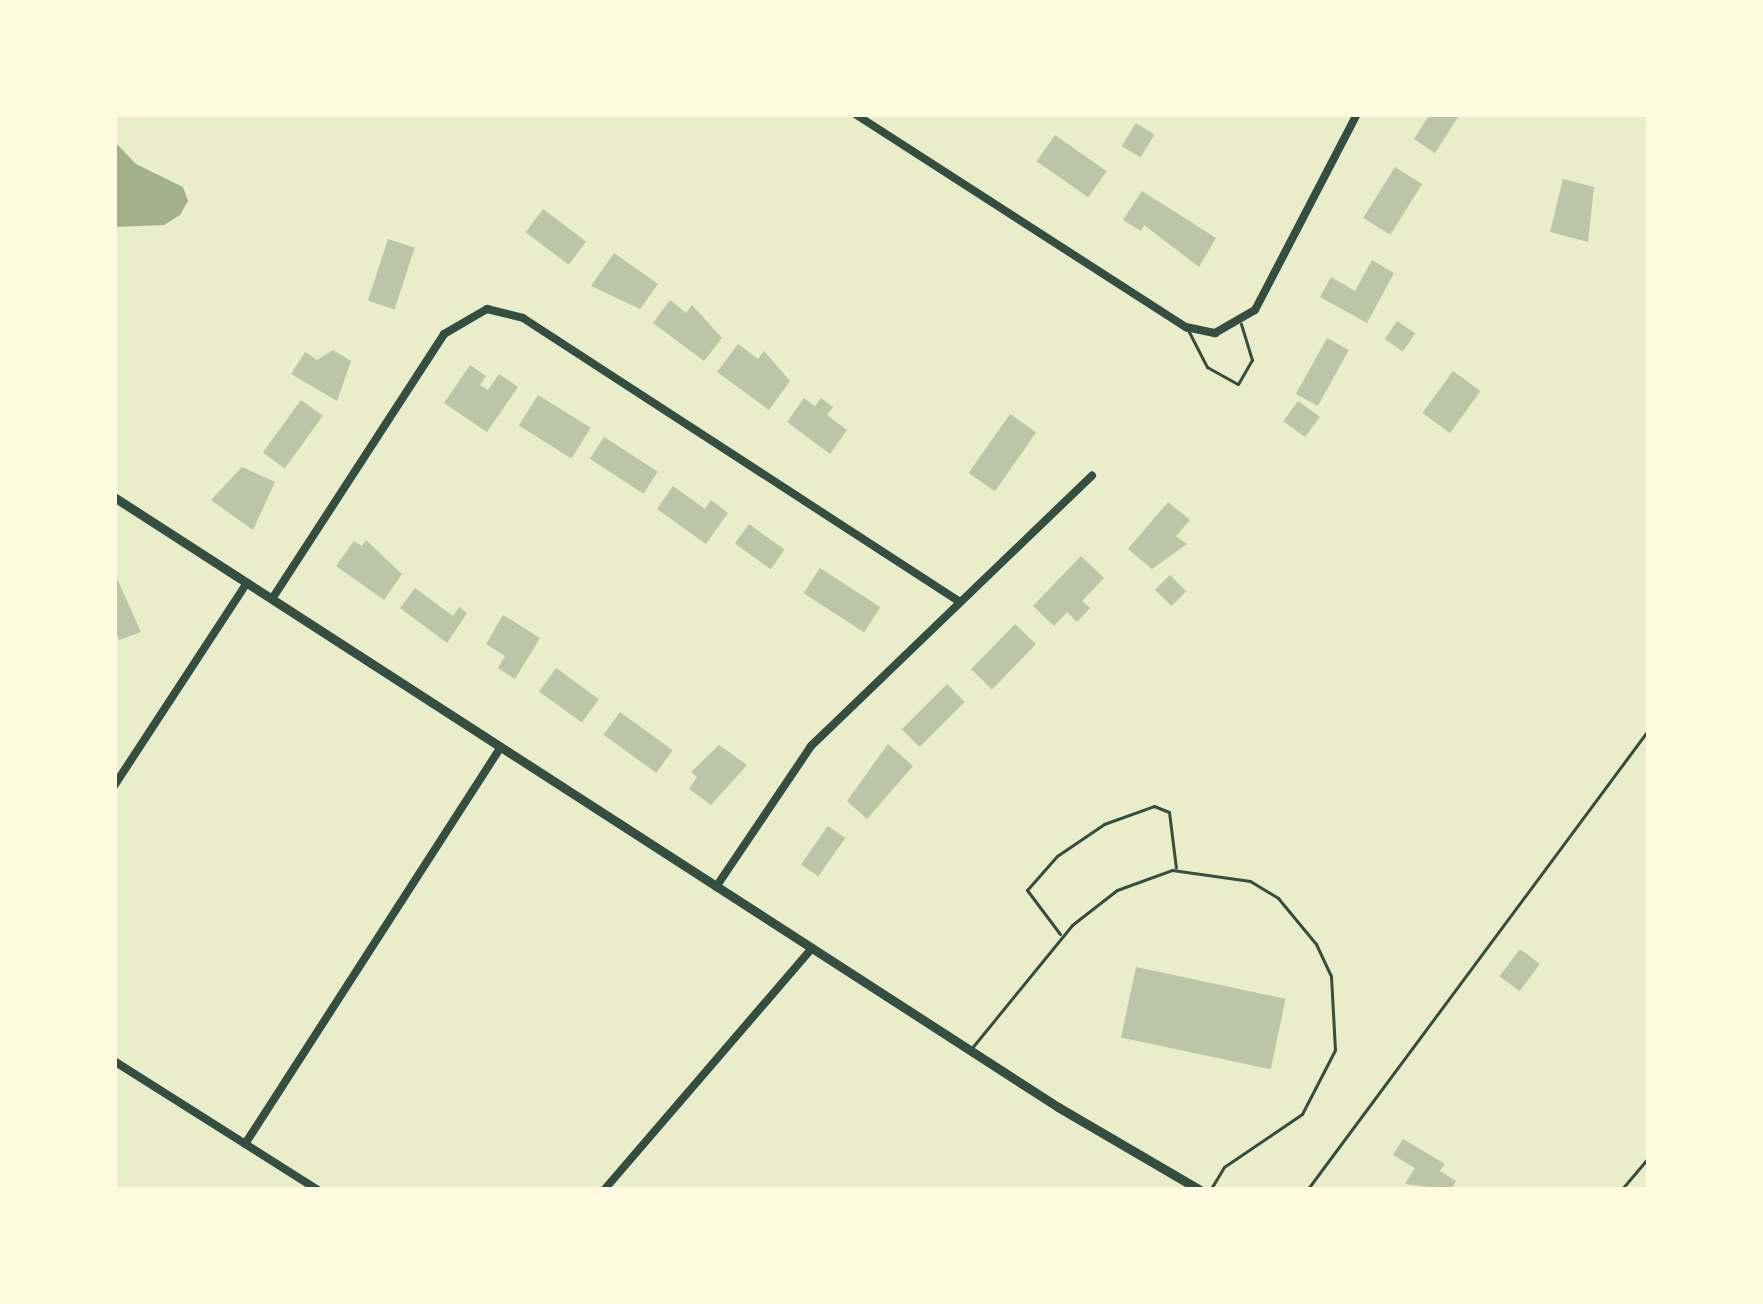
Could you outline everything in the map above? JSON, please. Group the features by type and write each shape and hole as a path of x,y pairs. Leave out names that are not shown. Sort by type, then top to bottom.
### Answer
{"street":[{"path":"855,114 1186,327 1215,333 1241,324 1255,310 1358,114"},
{"path":"272,599 444,334 476,312 523,318 960,602"},
{"path":"716,887 811,746 1092,476"},
{"path":"114,497 811,949 1199,1190"},
{"path":"114,786 247,583"},
{"path":"245,1144 501,748"},
{"path":"604,1190 811,949"},
{"path":"114,1061 318,1190"}],"lane":[{"path":"1186,327 1207,367 1238,384 1253,346 1241,324"},
{"path":"1307,1190 1649,729"},
{"path":"1062,937 1027,890 1057,856 1104,824 1154,806 1168,812 1176,870"},
{"path":"970,1050 1062,937 1117,890 1176,870 1214,870 1278,898 1316,944 1336,1013 1335,1050 1314,1097 1282,1132 1224,1167 1210,1190"},
{"path":"1621,1190 1649,1157"}],"shaded area":[{"path":"114,141 136,164 183,187 188,201 180,215 164,225 114,227"}],"building":[{"path":"1430,114 1460,114 1435,153 1414,139"},
{"path":"1136,123 1155,135 1140,158 1122,146"},
{"path":"1055,135 1107,171 1088,197 1037,161"},
{"path":"1395,167 1422,184 1390,235 1363,218"},
{"path":"1563,179 1594,187 1588,242 1550,232"},
{"path":"1142,191 1216,238 1199,267 1144,225 1141,231 1123,220"},
{"path":"543,209 586,241 569,265 526,232"},
{"path":"388,239 415,248 395,309 368,301"},
{"path":"614,253 658,284 640,309 591,286"},
{"path":"1372,260 1394,273 1367,323 1320,297 1331,277 1355,291"},
{"path":"670,300 686,313 692,305 722,338 704,361 653,323"},
{"path":"1397,321 1415,333 1403,352 1385,339"},
{"path":"1327,338 1349,350 1318,406 1296,394"},
{"path":"738,344 758,359 764,351 790,381 769,410 717,372"},
{"path":"333,350 351,361 337,401 291,374 305,352 317,360"},
{"path":"470,365 486,376 480,385 488,390 499,374 518,387 487,432 444,403"},
{"path":"1453,371 1481,391 1450,433 1422,413"},
{"path":"538,395 591,428 572,458 519,426"},
{"path":"804,398 815,406 821,398 833,407 827,415 847,430 830,454 787,422"},
{"path":"301,400 323,416 285,468 263,453"},
{"path":"1298,401 1320,417 1305,437 1283,421"},
{"path":"1010,414 1036,432 995,491 969,473"},
{"path":"604,437 658,472 644,494 590,459"},
{"path":"242,467 275,482 253,530 211,500"},
{"path":"673,486 705,509 711,500 728,513 706,544 657,509"},
{"path":"1168,502 1190,520 1176,536 1187,544 1152,569 1128,549"},
{"path":"749,524 785,550 770,569 735,543"},
{"path":"366,540 402,574 384,600 336,566 354,541 362,546"},
{"path":"1081,556 1104,578 1082,601 1090,608 1077,622 1067,612 1054,626 1033,606"},
{"path":"820,568 880,607 864,632 804,593"},
{"path":"114,572 141,632 119,640 114,626"},
{"path":"1170,575 1186,591 1171,606 1155,590"},
{"path":"415,588 453,616 459,607 467,613 447,643 400,608"},
{"path":"503,615 540,638 515,679 498,668 505,656 486,644"},
{"path":"1015,624 1036,644 992,689 971,669"},
{"path":"556,668 599,699 582,723 539,691"},
{"path":"947,684 965,702 919,747 902,729"},
{"path":"620,712 673,750 656,773 604,735"},
{"path":"888,744 913,766 867,819 847,801"},
{"path":"719,745 747,765 711,805 689,789 697,777 691,772"},
{"path":"828,826 845,838 818,877 801,865"},
{"path":"1520,949 1540,964 1520,991 1500,976"},
{"path":"1136,967 1286,999 1271,1069 1121,1037"},
{"path":"1403,1139 1445,1164 1440,1171 1456,1181 1451,1190 1405,1184 1415,1168 1393,1155"}]}
